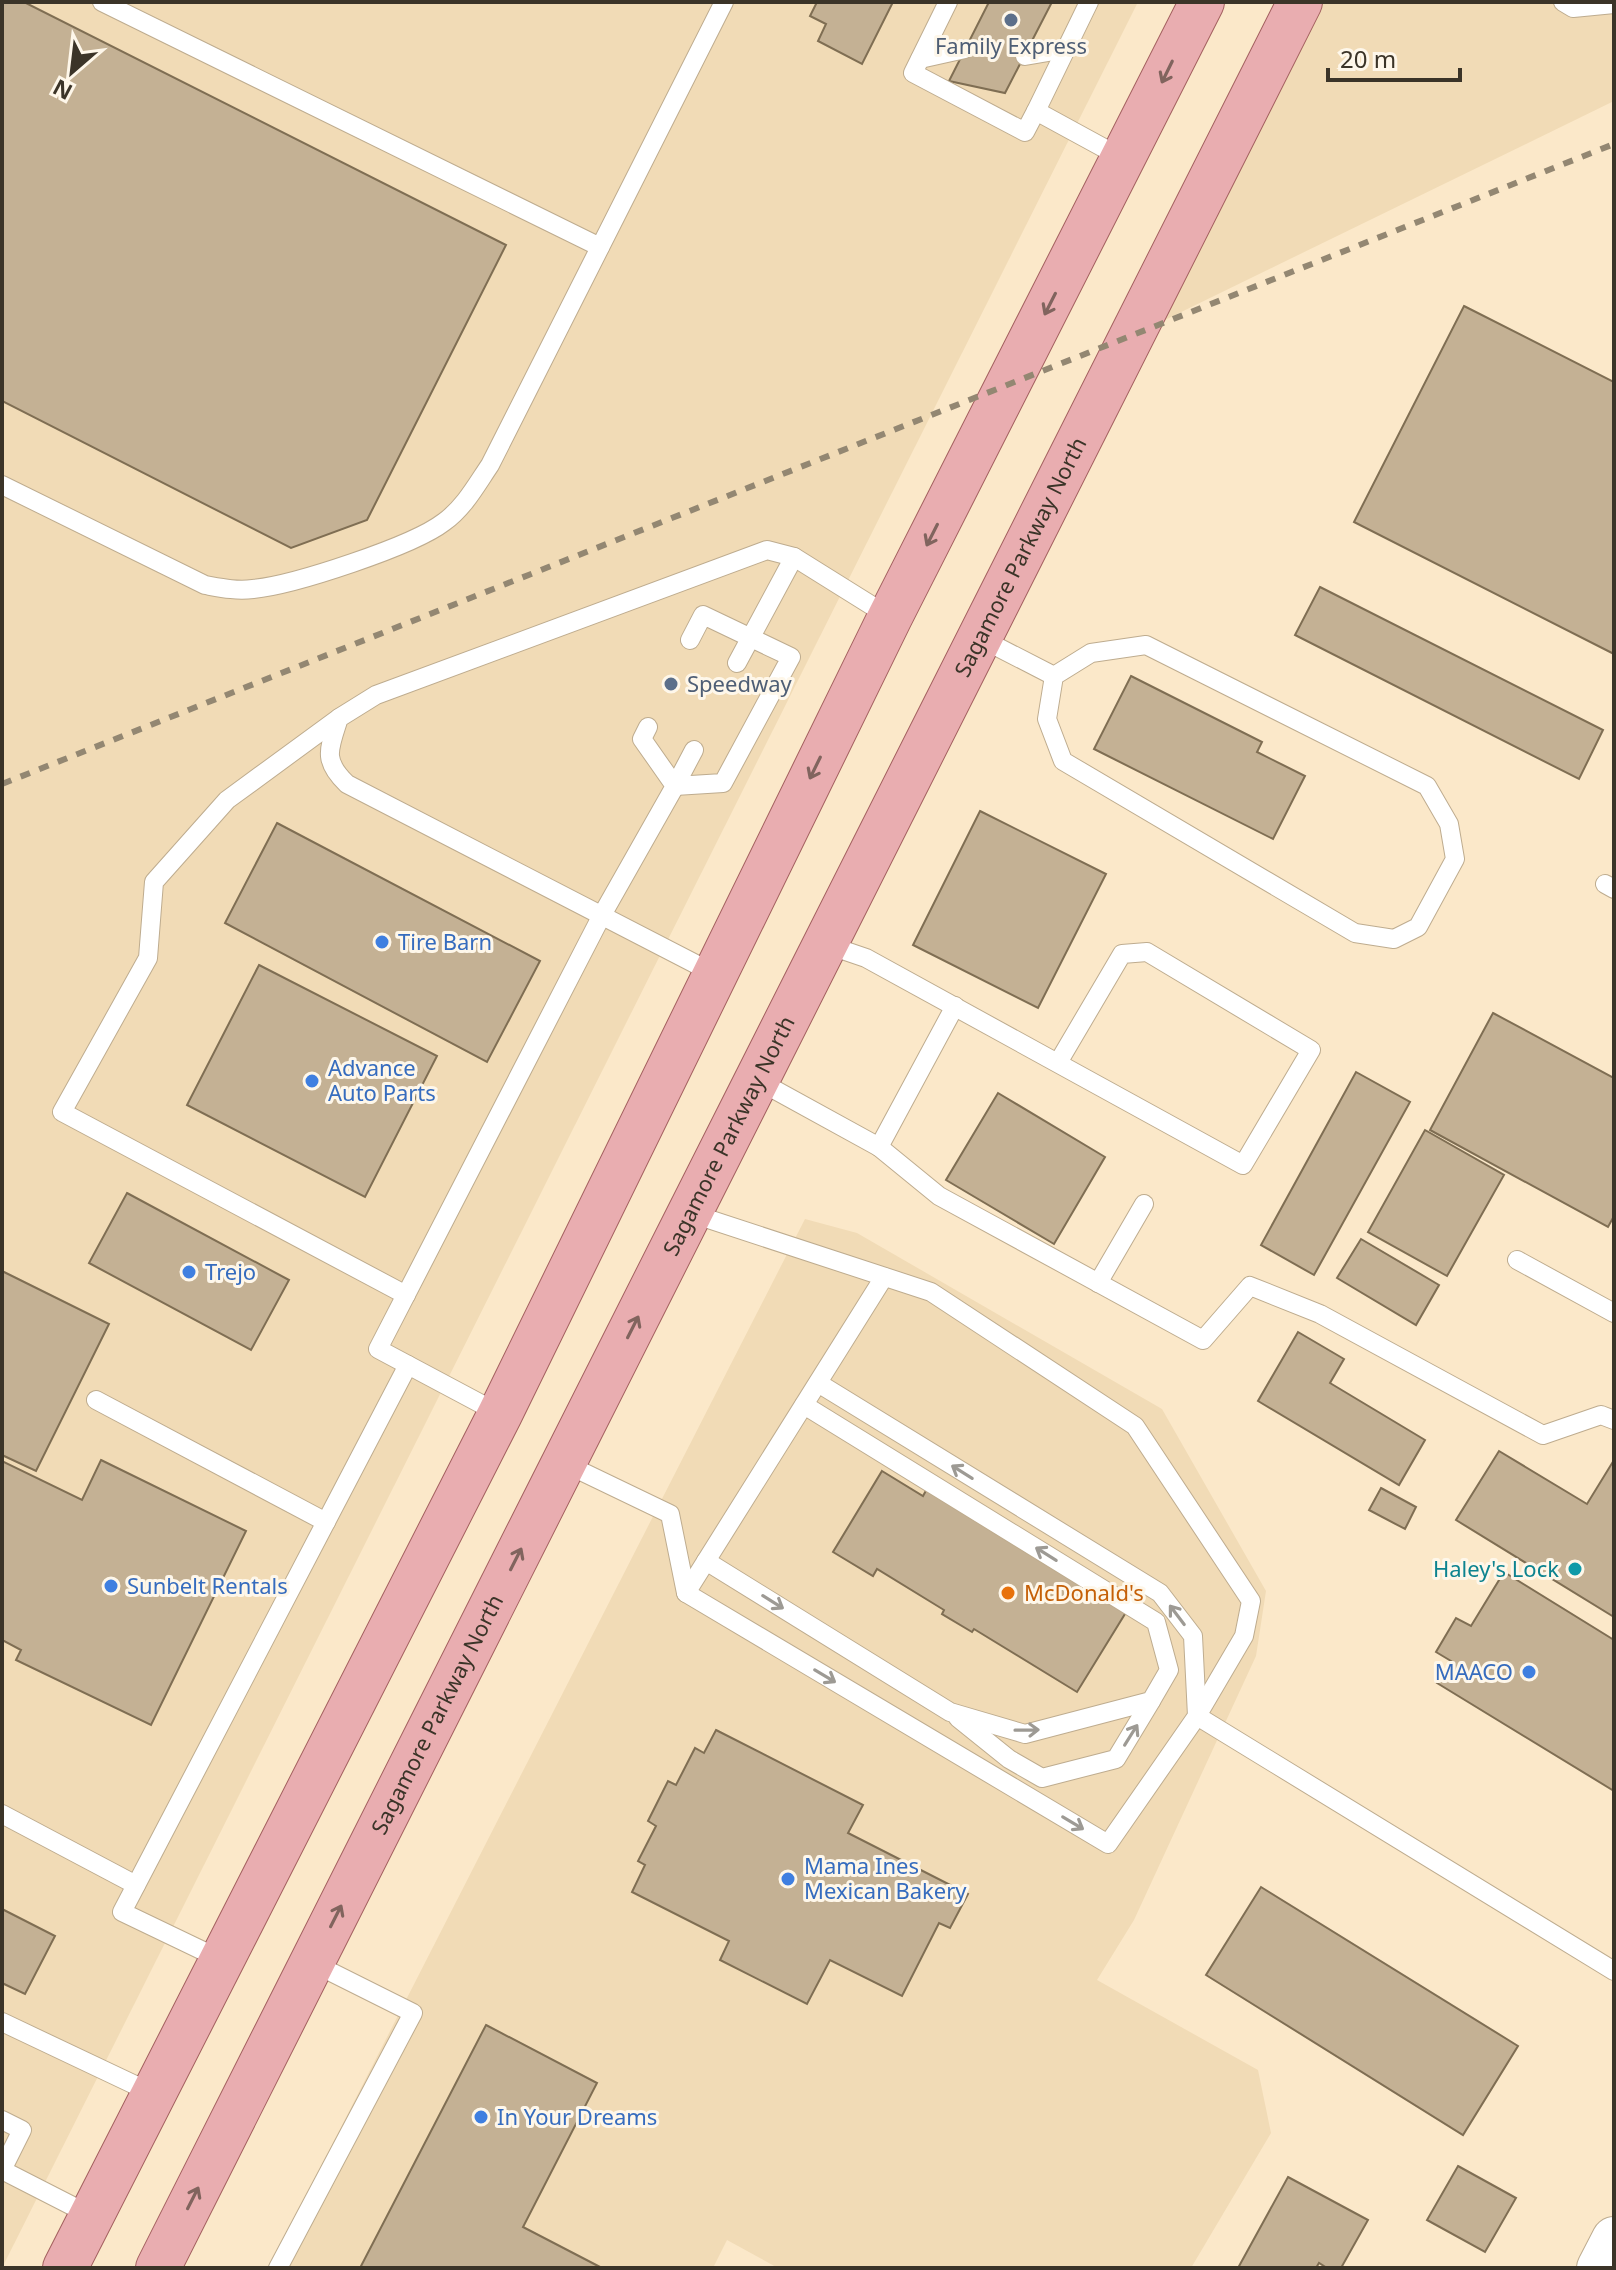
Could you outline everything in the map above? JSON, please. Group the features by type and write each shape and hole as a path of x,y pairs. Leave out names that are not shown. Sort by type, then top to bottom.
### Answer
{"main road":[{"path":"65,2268 500,1414 713,973 1202,2"},
{"name":"Sagamore Parkway North","path":"158,2268 1300,2"},
{"path":"1599,2268 1614,2239"}],"lane":[{"path":"102,2 600,247"},
{"path":"2,485 205,585 233,590 258,589 390,551 444,523 469,496 490,465 724,2"},
{"path":"948,2 913,73 1025,132 1089,2"},
{"path":"1563,2 1573,8 1614,4"},
{"path":"920,59 965,49"},
{"path":"1025,56 1066,49"},
{"path":"1036,111 1124,159"},
{"path":"406,1295 62,1112 148,958 154,882 227,800 339,718 376,695 767,550 794,557 890,617"},
{"path":"737,663 794,557"},
{"path":"675,786 723,783 791,657 750,634 703,615 690,640"},
{"path":"980,638 1054,676"},
{"path":"1146,645 1427,786 1449,824 1455,859 1418,927 1394,939 1355,933 1063,761 1047,719 1054,676 1091,653 1146,645"},
{"path":"339,718 329,749 330,759 332,769 347,784 713,973"},
{"path":"648,727 642,739 675,786"},
{"path":"500,1414 378,1349 602,915 694,750"},
{"path":"825,944 866,958 1059,1061 1243,1165 1311,1050 1147,952 1122,954 1059,1061"},
{"path":"879,1147 955,1006"},
{"path":"757,1080 879,1147 939,1196 1203,1340 1250,1286 1320,1314 1543,1435 1601,1415 1614,1420"},
{"path":"1098,1283 1144,1204"},
{"path":"564,1463 670,1514 686,1593 1108,1844 1197,1716 1244,1636 1251,1601 1135,1426 931,1292 690,1213"},
{"path":"1517,1260 1614,1313"},
{"path":"686,1593 884,1277"},
{"path":"222,1960 122,1912 408,1365"},
{"path":"818,1383 1160,1593 1193,1636 1197,1716"},
{"path":"96,1400 326,1522"},
{"path":"706,1561 950,1712 1009,1759 1042,1778 1116,1759 1169,1670 1156,1622 804,1405"},
{"path":"950,1712 1025,1734 1151,1701"},
{"path":"1197,1716 1614,1971"},
{"path":"2,1814 136,1885"},
{"path":"278,2268 413,2013 313,1963"},
{"path":"2,2022 154,2094"},
{"path":"2,2120 22,2130 2,2170 92,2216"}],"shaded area":[{"path":"2,2 1138,2 2,2268"},
{"path":"1303,2 1614,2 1614,101 1132,336"},
{"path":"805,1219 857,1233 1162,1409 1266,1591 1256,1656 1134,1920 1097,1980 1258,2070 1271,2133 1191,2268 778,2268 727,2240 713,2268 269,2268"}],"building":[{"path":"2,2 24,2 506,245 367,520 291,548 2,401"},
{"path":"817,2 893,2 862,64 818,41 826,24 810,16"},
{"path":"989,2 1052,2 1005,93 949,81"},
{"path":"1464,306 1614,382 1614,654 1354,522"},
{"path":"1320,587 1603,730 1579,779 1295,635"},
{"path":"1131,676 1262,742 1257,752 1305,776 1273,839 1094,749"},
{"path":"980,811 1106,874 1038,1008 913,945"},
{"name":"Tire Barn","path":"277,823 540,961 487,1062 225,923"},
{"name":"Advance Auto Parts","path":"259,965 437,1056 365,1197 187,1105"},
{"path":"1493,1013 1614,1078 1614,1216 1608,1227 1430,1130"},
{"path":"1356,1072 1410,1102 1314,1275 1261,1245"},
{"path":"998,1093 1105,1157 1054,1244 946,1180"},
{"path":"1425,1130 1504,1175 1447,1276 1368,1232"},
{"name":"Trejo","path":"127,1193 289,1280 251,1350 89,1263"},
{"path":"1361,1239 1439,1285 1416,1325 1337,1278"},
{"path":"2,1271 109,1324 36,1471 2,1455"},
{"path":"1298,1332 1344,1359 1330,1383 1425,1440 1399,1485 1258,1401"},
{"name":"Haley's Lock","path":"1499,1451 1587,1504 1614,1460 1614,1617 1456,1520"},
{"name":"Sunbelt Rentals","path":"101,1460 246,1531 151,1725 16,1660 21,1650 2,1640 2,1461 82,1500"},
{"name":"McDonald's","path":"882,1471 923,1496 928,1487 1128,1609 1077,1692 974,1629 972,1632 942,1614 944,1610 877,1569 873,1576 833,1552"},
{"path":"1381,1488 1416,1507 1405,1529 1369,1510"},
{"name":"MAACO","path":"1504,1572 1614,1640 1614,1791 1437,1683 1451,1661 1436,1652 1456,1618 1471,1626"},
{"name":"Mama Ines Mexican Bakery","path":"716,1730 863,1805 848,1833 968,1894 950,1928 939,1923 902,1996 830,1960 807,2004 720,1960 729,1941 632,1892 645,1865 638,1861 656,1826 648,1821 668,1781 676,1785 695,1748 704,1753"},
{"path":"1261,1887 1518,2046 1463,2135 1206,1975"},
{"path":"2,1909 55,1936 25,1994 2,1983"},
{"path":"486,2025 597,2083 523,2227 602,2268 360,2268"},
{"path":"1458,2166 1516,2198 1485,2252 1427,2220"},
{"path":"1288,2177 1368,2220 1341,2268 1327,2268 1319,2263 1316,2268 1238,2268"}],"railway":[{"path":"2,784 1614,144"}],"place":[{"name":"Family Express","path":"1011,20"},
{"name":"Speedway","path":"671,684"},
{"name":"Tire Barn","path":"382,942"},
{"name":"Advance Auto Parts","path":"312,1081"},
{"name":"Trejo","path":"189,1272"},
{"name":"Haley's Lock","path":"1575,1569"},
{"name":"Sunbelt Rentals","path":"111,1586"},
{"name":"McDonald's","path":"1008,1593"},
{"name":"MAACO","path":"1529,1672"},
{"name":"Mama Ines Mexican Bakery","path":"788,1879"},
{"name":"In Your Dreams","path":"481,2117"}]}
